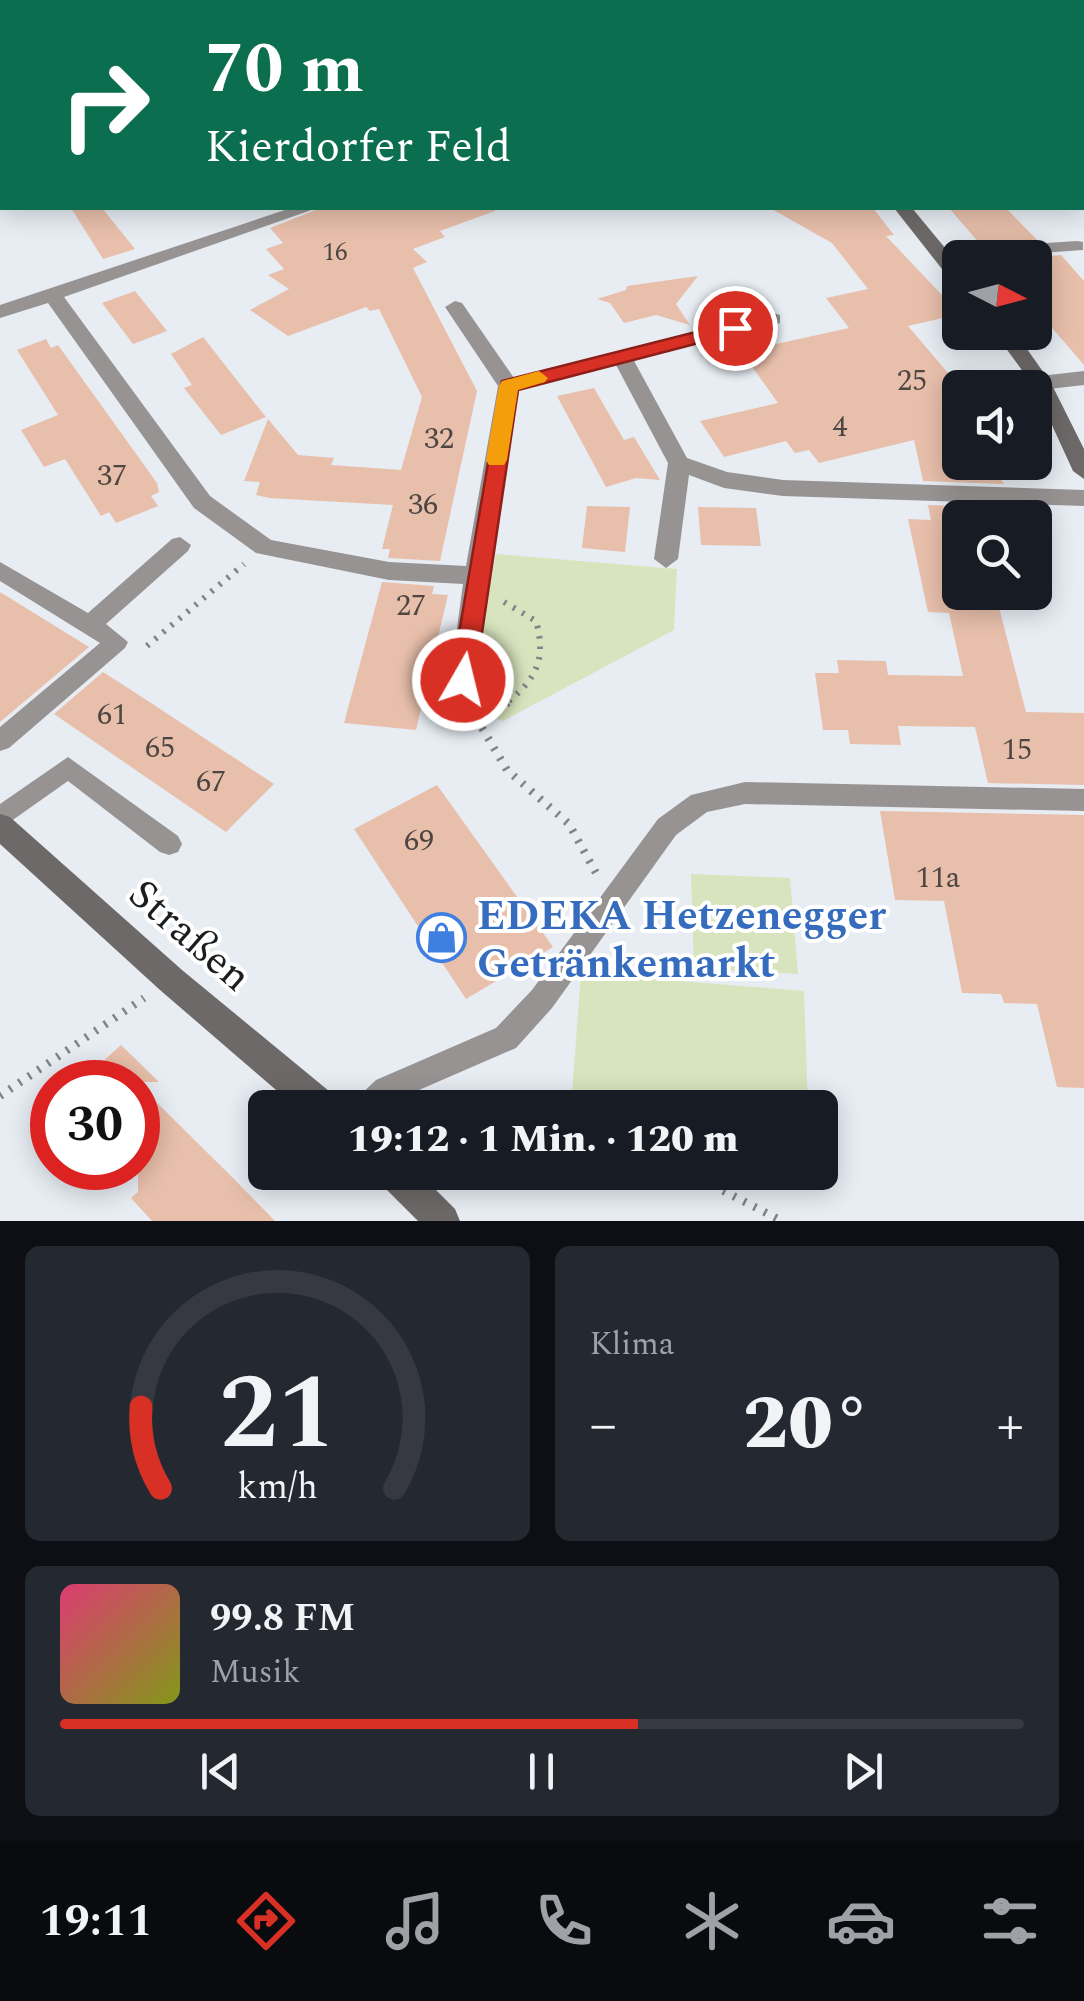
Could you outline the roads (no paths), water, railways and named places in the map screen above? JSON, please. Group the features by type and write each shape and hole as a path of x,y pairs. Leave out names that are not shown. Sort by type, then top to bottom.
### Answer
{"main road":[{"path":"905,210 942,258"},
{"path":"1052,407 1084,471"},
{"name":"Straßen","path":"0,826 171,980 302,1090"},
{"path":"411,1190 443,1221"}],"street":[{"path":"0,312 302,210"},
{"path":"52,294 202,502 264,547 476,584"},
{"path":"455,307 509,386 463,680 474,715"},
{"path":"509,386 773,318"},
{"path":"621,355 679,462 666,559"},
{"path":"1052,382 1084,378"},
{"path":"679,462 724,480 782,488 1084,498"}],"lane":[{"path":"940,255 1076,246"},
{"path":"90,625 180,545"},
{"path":"0,570 117,642 0,740"},
{"path":"0,818 68,767 168,844"},
{"path":"386,1090 506,1038 542,999 667,827 700,803 745,793 1084,800"}],"place":[{"name":"EDEKA Hetzenegger Getränkemarkt","path":"442,938"}]}
